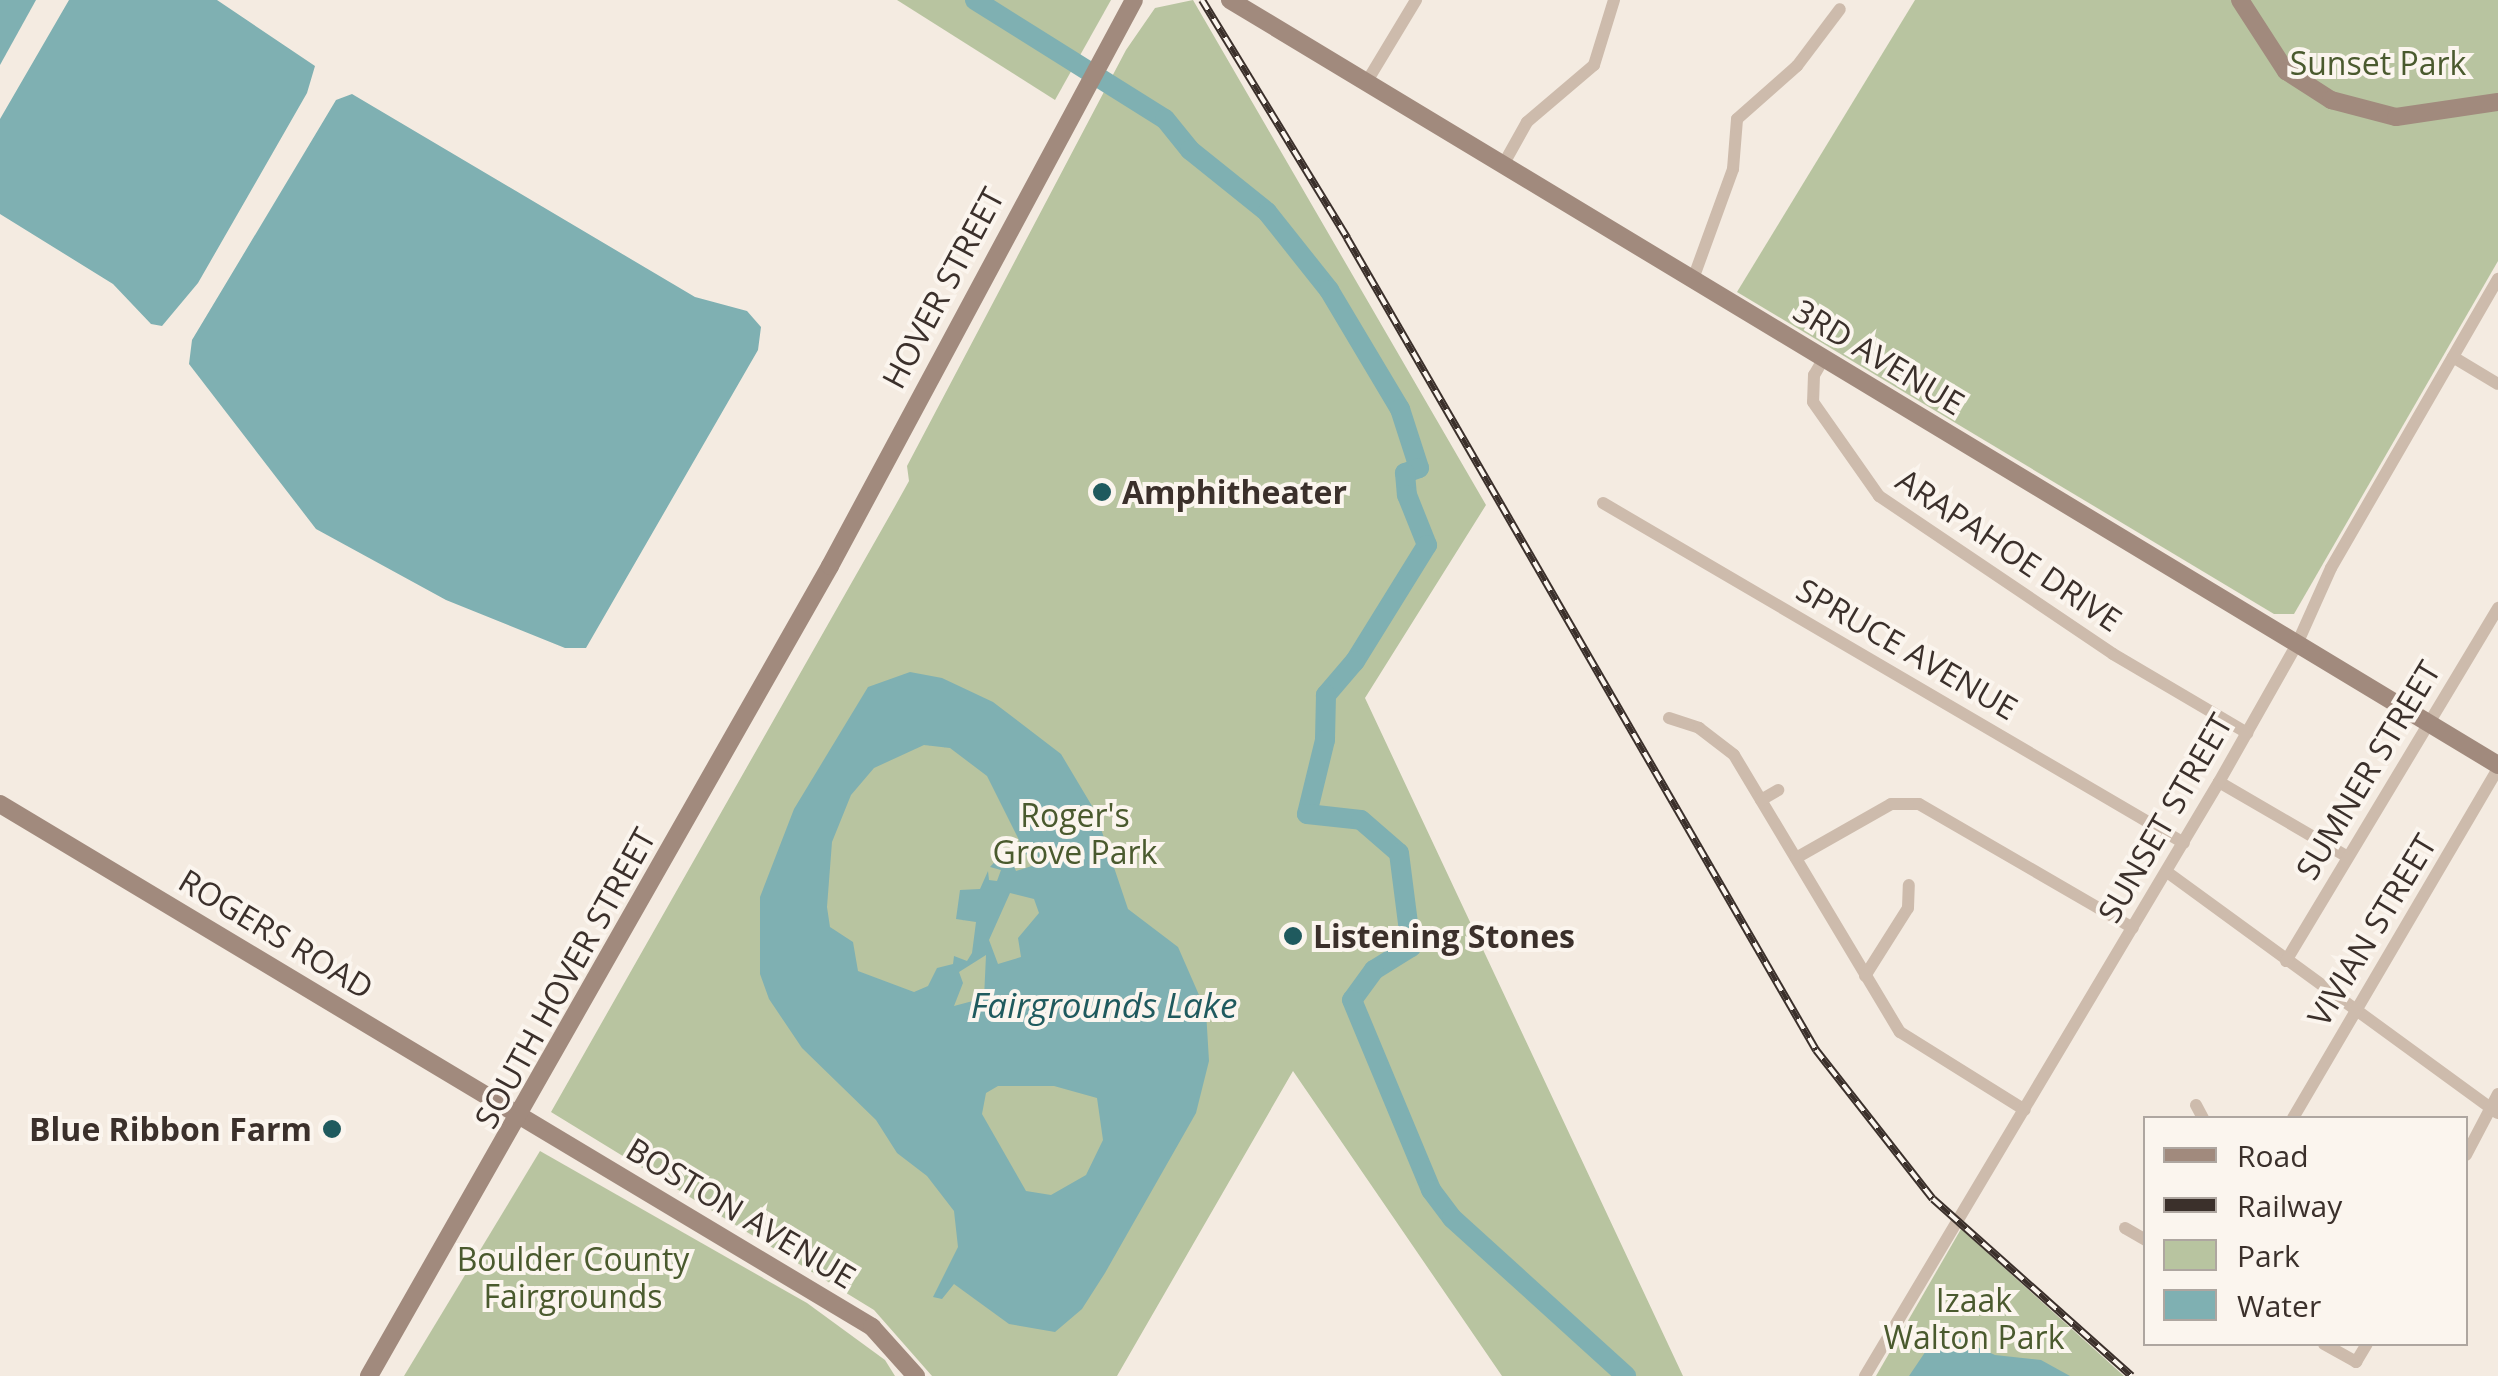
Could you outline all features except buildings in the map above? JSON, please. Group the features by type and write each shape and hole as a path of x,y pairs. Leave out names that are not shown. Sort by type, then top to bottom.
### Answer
{"street":[{"name":"HOVER STREET","path":"808,606 1134,0"},
{"name":"3RD AVENUE","path":"1230,0 2498,767"},
{"path":"1366,83 1416,0"},
{"path":"1503,165 1527,122 1594,65 1614,0"},
{"path":"2240,0 2286,71 2331,100 2396,117 2498,102"},
{"path":"1693,279 1733,169 1737,119 1797,66 1840,9"},
{"name":"SUNSET STREET","path":"1865,1376 2184,843 2297,644 2322,586 2498,279"},
{"path":"2453,357 2498,384"},
{"name":"ARAPAHOE DRIVE","path":"1824,358 1814,375 1813,402 1879,496 2113,654 2247,733"},
{"name":"SPRUCE AVENUE","path":"1602,503 2184,843"},
{"name":"SOUTH HOVER STREET","path":"369,1376 522,1116 808,606"},
{"name":"SUMNER STREET","path":"2286,960 2498,608"},
{"path":"1669,718 1720,742 1761,800 1865,976 1908,1040 2025,1110"},
{"name":"VIVIAN STREET","path":"2294,1116 2498,767"},
{"path":"2219,782 2346,856"},
{"path":"1761,800 1778,790"},
{"name":"ROGERS ROAD","path":"0,804 522,1116"},
{"path":"1796,858 1891,804 1919,804 2134,928"},
{"path":"2166,872 2494,1110"},
{"path":"1865,976 1908,908 1910,885"},
{"path":"2468,1152 2494,1110 2498,1094"},
{"path":"2196,1105 2202,1116"},
{"name":"BOSTON AVENUE","path":"522,1116 872,1328 916,1376"},
{"path":"2125,1228 2143,1238"},
{"path":"2328,1346 2356,1362 2366,1346"}],"green space":[{"path":"897,0 1111,0 1055,100"},
{"name":"Roger's Grove Park","path":"1193,0 1486,505 1365,698 1683,1376 1502,1376 1293,1071 1117,1376 932,1376 874,1310 551,1112 909,481 907,466 1126,50 1155,8"},
{"name":"Sunset Park","path":"1915,0 2498,0 2498,261 2294,614 2274,614 1737,292"},
{"name":"Boulder County Fairgrounds","path":"540,1151 807,1303 885,1360 895,1376 404,1376"},
{"name":"Izaak Walton Park","path":"1961,1229 2124,1376 1876,1376"}],"water":[{"path":"0,0 36,0 0,65"},
{"path":"69,0 217,0 315,66 307,93 198,283 162,326 151,324 113,284 0,214 0,119"},
{"path":"352,94 695,297 747,311 761,327 758,350 586,648 565,648 446,600 316,529 189,364 192,340 336,100"},
{"name":"Fairgrounds Lake","path":"910,672 942,678 993,702 1061,754 1095,811 1128,909 1178,947 1206,1011 1209,1061 1196,1113 1082,1309 1055,1332 1009,1324 954,1284 942,1299 933,1297 958,1247 954,1211 927,1176 897,1153 876,1120 802,1048 769,999 760,974 760,897 794,809 868,687","holes":["924,745 950,748 987,776 1032,866 1016,871 1009,854 1001,855 990,867 1001,870 997,881 989,880 988,871 980,889 960,890 956,919 976,922 972,953 967,961 954,956 953,964 937,968 928,986 914,992 858,971 853,942 830,927 827,907 832,842 851,795 874,768","1010,893 1034,899 1039,913 1018,938 1021,957 998,964 989,940","986,955 984,998 954,1006 963,983 959,972","998,1086 1054,1086 1097,1098 1103,1140 1086,1175 1051,1195 1026,1191 982,1114 986,1093"]},
{"path":"1940,1330 1995,1355 2041,1360 2070,1376 1909,1376"}],"waterway":[{"path":"975,0 1165,119 1190,150 1267,212 1329,290 1400,409 1419,468 1405,473 1407,495 1427,545 1355,661 1326,695 1325,740 1307,814 1361,820 1399,853 1411,947 1374,970 1352,1000 1431,1190 1452,1218 1626,1376"}],"railway":[{"path":"1202,0 1347,238 1816,1050 1933,1199 2132,1376"}],"place":[{"name":"Amphitheater","path":"1102,492"},
{"name":"Listening Stones","path":"1293,936"},
{"name":"Blue Ribbon Farm","path":"332,1129"}]}
